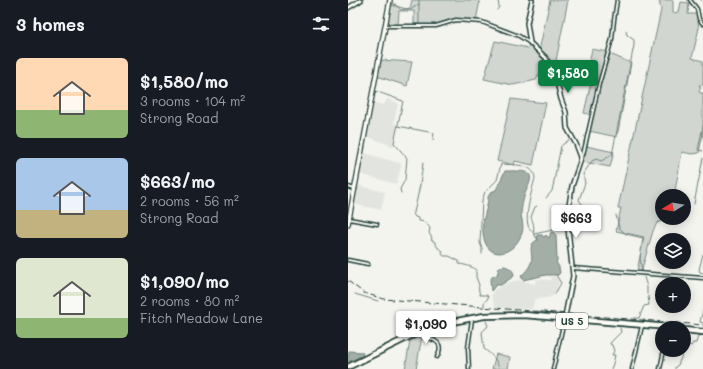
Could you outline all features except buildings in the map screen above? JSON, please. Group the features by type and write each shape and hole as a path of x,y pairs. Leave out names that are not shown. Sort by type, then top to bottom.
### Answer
{"highway":[{"name":"US 5","path":"348,368 423,332 472,319 524,315 564,320 655,327"},
{"name":"US 5","path":"642,326 655,328"},
{"name":"US 5","path":"691,330 703,331"}],"main road":[{"path":"348,224 390,0"}],"street":[{"path":"348,8 361,0"},
{"path":"530,44 527,23 532,0"},
{"path":"553,369 572,281 567,222 572,186 581,157 583,155 599,84 611,43 617,0"},
{"path":"690,0 697,9 699,19 703,24"},
{"path":"385,26 436,26 456,20 482,22 519,36 546,58 556,78 566,112 567,128 581,157"},
{"path":"348,187 354,189"},
{"path":"349,219 376,224"},
{"path":"348,260 368,264"},
{"path":"572,268 703,278"},
{"path":"469,369 468,348 472,319"},
{"path":"632,369 642,326"},
{"path":"423,332 426,337 436,341 440,346 440,351 437,357"},
{"path":"660,369 663,357"}],"shaded area":[{"path":"412,0 480,0 476,21 456,20 436,25 414,26 414,11 399,11 398,25 387,25 391,3 395,4 401,10 410,8"},
{"path":"550,0 568,0 554,71 539,51"},
{"path":"659,0 673,0 673,13 679,12 681,2 689,3 688,14 697,15 699,28 692,58 703,61 703,85 699,85 701,88 699,91 700,93 703,93 703,133 699,153 692,154 682,152 675,189 655,189 656,225 641,272 637,271 644,237 616,231 621,208 618,208 661,10"},
{"path":"495,41 528,48 529,45 546,62 536,80 513,85 484,79"},
{"path":"592,49 607,52 598,81 591,115 584,113 592,78 586,77"},
{"path":"610,54 631,63 617,137 589,131 600,86"},
{"path":"380,60 412,62 407,86 377,76"},
{"path":"387,99 398,103 394,122 397,126 394,147 366,136 372,102 384,105"},
{"path":"511,99 546,103 533,165 515,161 514,165 497,161"},
{"path":"586,146 614,152 610,167 583,162"},
{"path":"365,153 402,164 396,184 360,174"},
{"path":"505,171 525,172 529,174 530,179 525,194 521,215 523,231 513,247 501,253 489,249 485,243 483,228 488,197 491,192 496,190"},
{"path":"357,185 385,192 381,210 353,204"},
{"path":"551,232 556,235 556,262 560,273 558,275 546,275 523,280 521,276 531,263 531,247 534,242 538,240 537,235 542,235 544,237 546,235 549,238"},
{"path":"504,266 511,269 514,276 501,285 496,285 491,291 490,280 493,276 497,275 499,268"},
{"path":"551,277 557,277 559,281 555,295 547,298 535,299 532,309 496,308 491,296 494,290 510,282 519,280 535,284 536,279 551,280"},
{"path":"422,336 416,369 405,369 410,341"},
{"path":"349,351 362,352 363,355 348,362"},
{"path":"496,354 510,357 508,369 492,369"}],"waterway":[{"path":"419,0 419,24"},
{"path":"497,10 499,7 498,0"},
{"path":"392,5 410,10 419,4"},
{"path":"569,225 576,221 576,212 581,210 582,204 579,200 585,183 583,174 592,161 596,159 601,161 612,155 634,45 634,40 627,35 626,31"},
{"path":"375,91 403,101 394,143 407,158 405,180 400,189 401,193"},
{"path":"398,126 434,133 433,140"},
{"path":"703,126 698,150 703,151"},
{"path":"562,145 569,140"},
{"path":"546,198 552,191 561,146"},
{"path":"694,204 703,158"},
{"path":"414,213 423,163"},
{"path":"487,190 497,180 501,164 522,166 531,170 534,173 535,178 527,217 530,229 534,231"},
{"path":"482,254 480,243 482,200 485,192"},
{"path":"537,206 535,207 531,217 534,227 533,233 538,240"},
{"path":"412,212 415,217 418,218 418,221 422,221 430,228 429,233 432,238 431,240 435,242 438,248 443,251 442,254 444,256 449,256 459,261 459,264 476,269 476,277 480,295 487,295 488,298 484,303 484,306"},
{"path":"616,215 619,228 626,234 643,238 640,259 643,272"},
{"path":"534,234 553,230 565,225"},
{"path":"703,254 699,270 703,273"},
{"path":"555,294 561,283 556,275"},
{"path":"644,277 647,287 647,294"},
{"path":"355,294 378,301"},
{"path":"634,318 639,318 644,306 649,305 648,296"},
{"path":"703,310 700,322 703,323"},
{"path":"486,321 488,326 482,332 484,349 496,360 499,369"},
{"path":"611,369 615,355 612,355 614,351 612,345 610,344 621,332 620,328"},
{"path":"675,369 684,350 688,345 691,346 693,343 696,343 698,336 702,335"}],"railway":[{"path":"348,281 364,293 384,299 703,325"}]}
